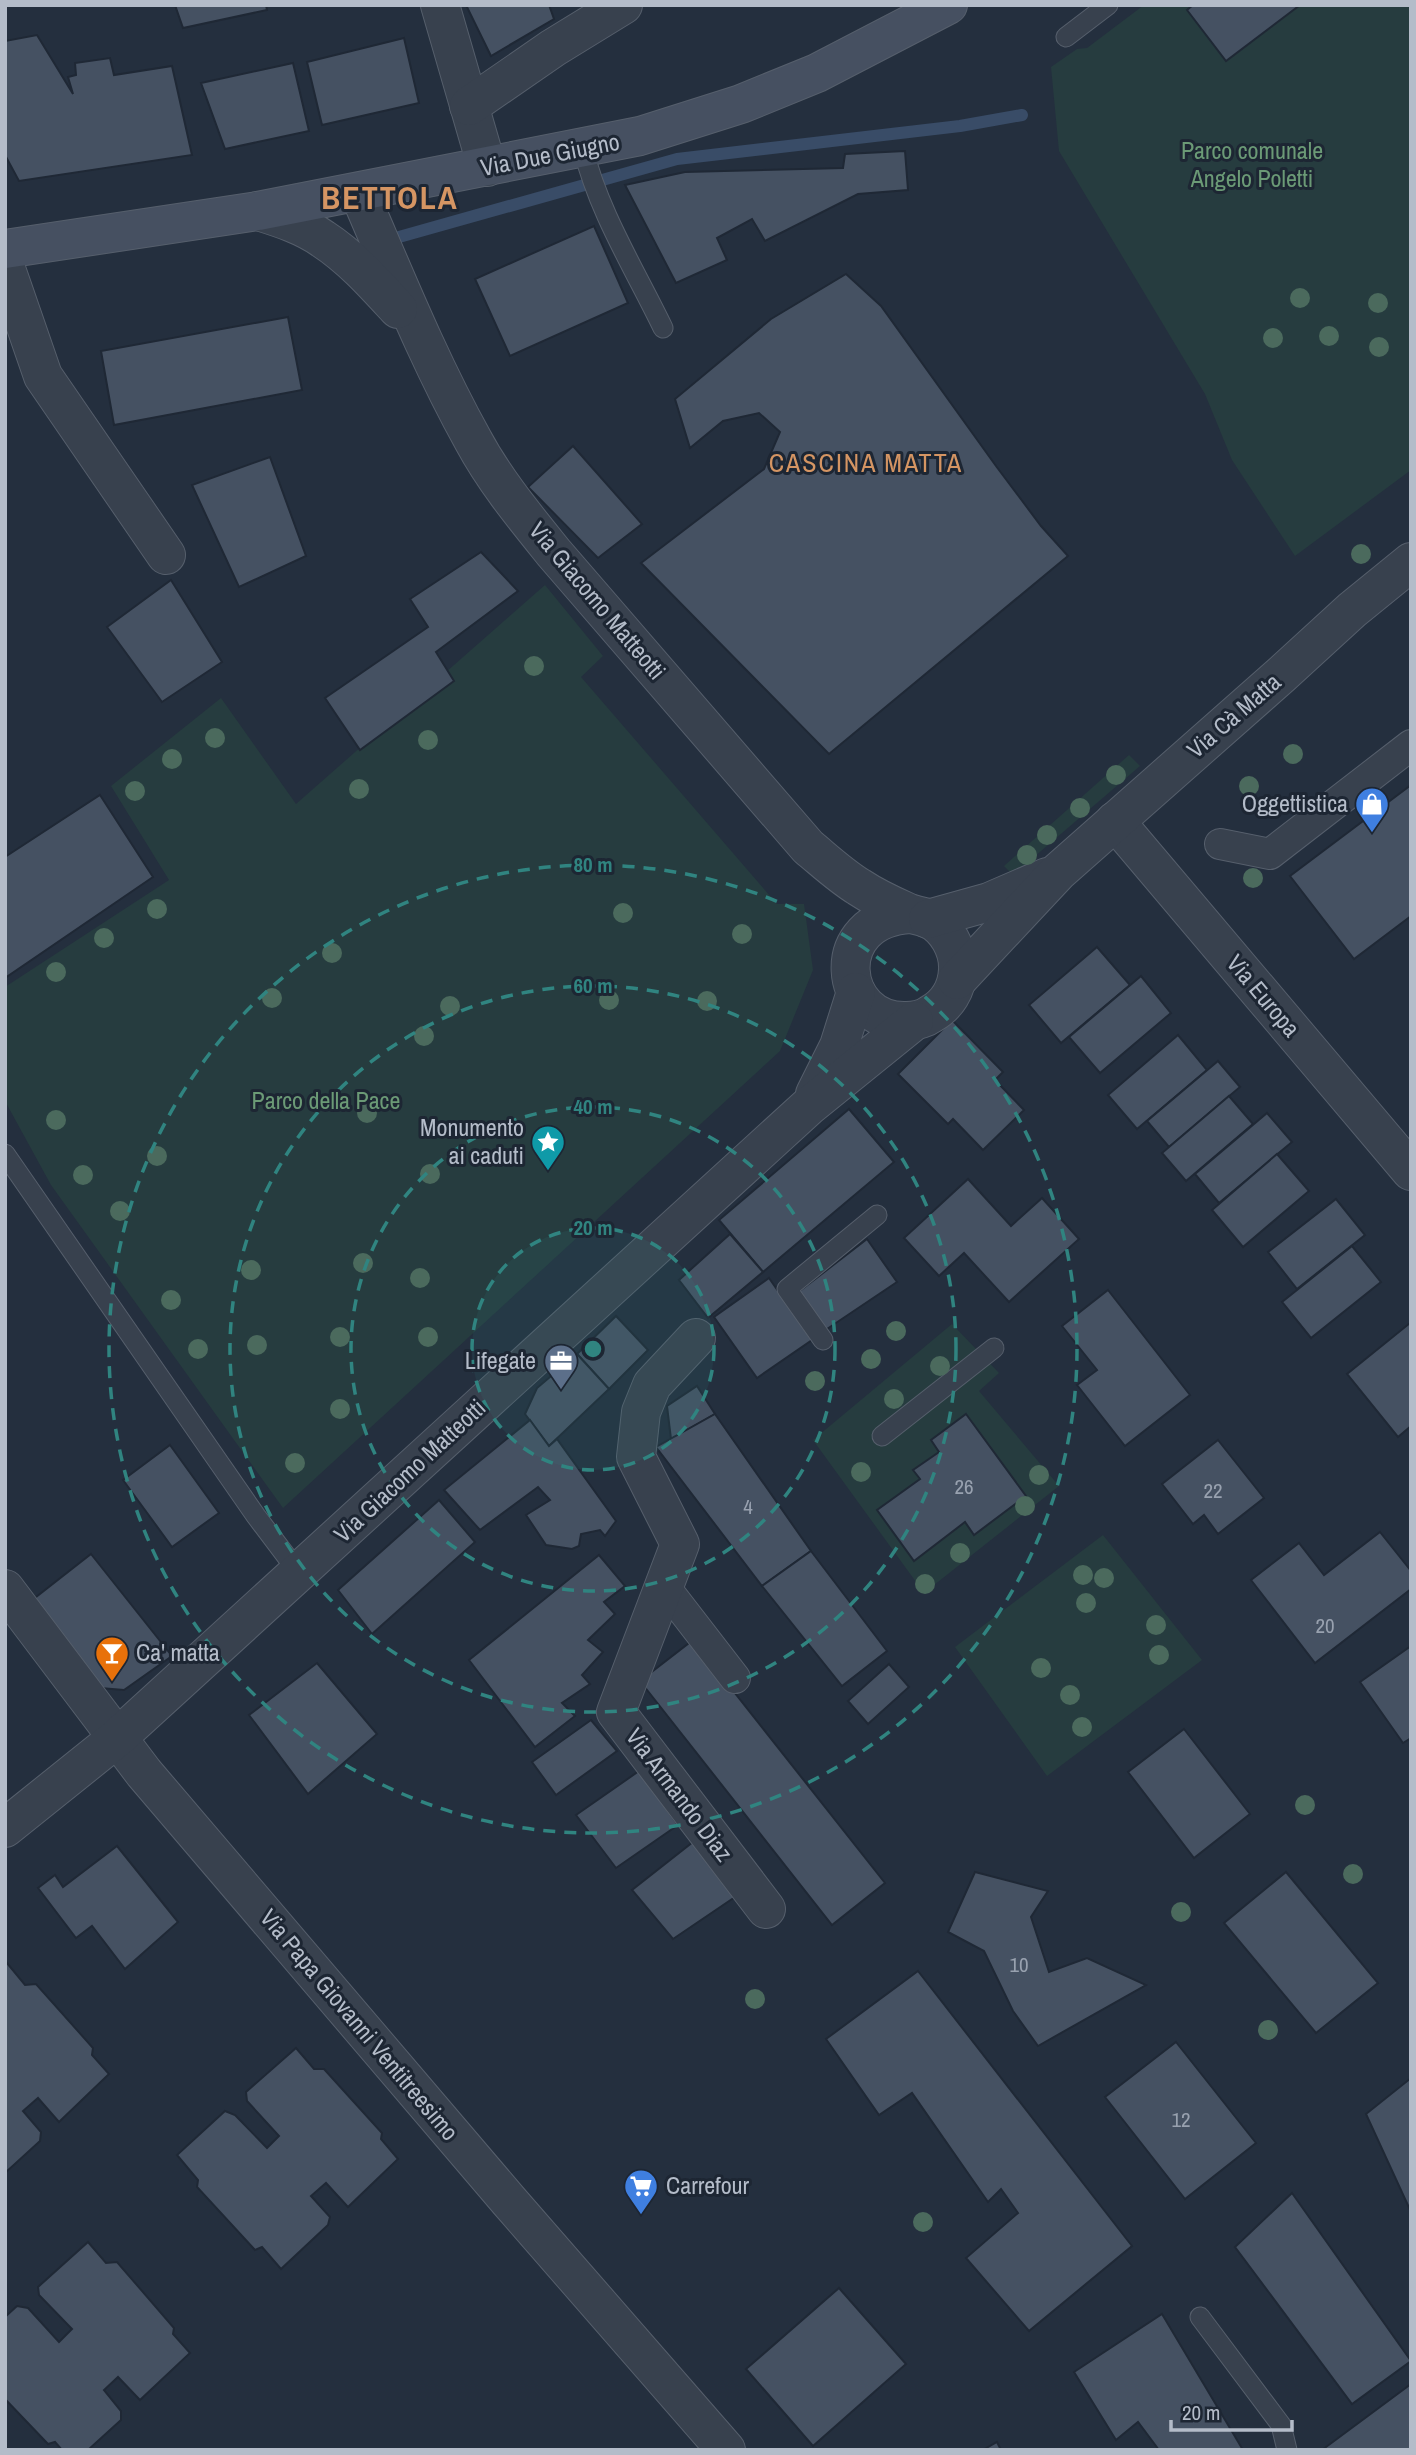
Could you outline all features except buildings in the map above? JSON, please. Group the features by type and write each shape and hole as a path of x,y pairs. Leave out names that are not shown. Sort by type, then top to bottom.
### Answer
{"main road":[{"name":"Via Due Giugno","path":"5,249 257,211 487,167 585,160 640,136 741,104 846,59 948,5"}],"street":[{"path":"440,5 487,167"},
{"path":"469,106 553,48 622,5"},
{"name":"Via Giacomo Matteotti","path":"5,1828 117,1738 809,1106 914,1021 929,1016 942,1007 957,980 958,962 953,944 943,929 858,886 808,847 522,513 473,440 419,331 359,193"},
{"name":"Via Giacomo Matteotti","path":"257,211 292,222 322,238 362,270 419,331"},
{"path":"5,266 43,376 166,555"},
{"name":"Via Cà Matta","path":"957,980 1058,872 1352,610 1411,562"},
{"path":"1220,844 1270,854 1411,745"},
{"name":"Via Europa","path":"1115,821 1411,1171"},
{"name":"Via Giacomo Matteotti","path":"808,847 839,902 853,950 850,967 856,992 839,1046 809,1106"},
{"name":"Via Cà Matta","path":"919,916 989,902 1058,872"},
{"path":"853,950 862,934 875,921 892,915 919,916"},
{"path":"856,992 866,1006 880,1016 897,1021 914,1021"},
{"name":"Via Armando Diaz","path":"696,1338 652,1385 640,1412 636,1457 680,1544 616,1712 766,1909"},
{"path":"664,1586 735,1678"},
{"name":"Via Papa Giovanni Ventitreesimo","path":"5,1589 144,1773 509,2201 726,2450"}],"lane":[{"path":"1066,37 1108,5"},
{"path":"585,160 601,202 663,328"},
{"path":"5,1154 256,1516 299,1573"},
{"path":"823,1340 787,1289 877,1215"},
{"path":"882,1436 994,1348"},
{"path":"1200,2317 1282,2425 1287,2450"}],"green space":[{"name":"Parco comunale Angelo Poletti","path":"1144,5 1411,5 1411,470 1295,556 1232,460 1205,394 1059,151 1051,67 1077,49 1087,48"},
{"name":"Parco della Pace","path":"545,585 603,656 581,677 777,904 804,904 813,970 780,1051 283,1508 51,1185 5,1101 5,987 169,880 111,786 221,698 296,804"},
{"path":"1129,755 1140,766 1013,875 1004,866"},
{"path":"952,1324 999,1373 979,1391 1059,1486 924,1593 813,1440"},
{"path":"1103,1535 1202,1660 1047,1776 955,1647"}],"waterway":[{"path":"399,237 677,159 960,126 1022,115"}],"place":[{"name":"Oggettistica","path":"1372,834"},
{"name":"Monumento ai caduti","path":"548,1172"},
{"name":"Lifegate","path":"561,1391"},
{"name":"Ca' matta","path":"112,1683"},
{"name":"Carrefour","path":"641,2216"}],"district":[{"name":"BETTOLA","path":"390,198"},
{"name":"CASCINA MATTA","path":"866,463"}]}
